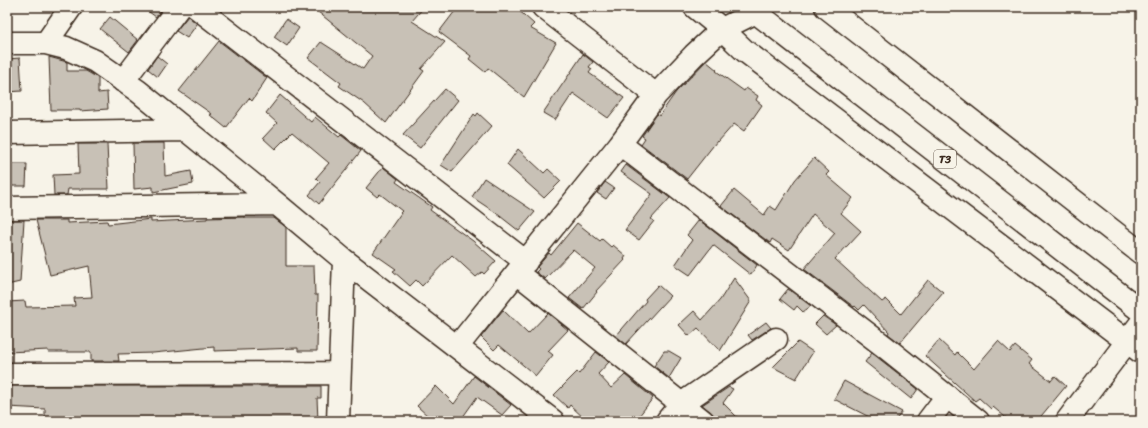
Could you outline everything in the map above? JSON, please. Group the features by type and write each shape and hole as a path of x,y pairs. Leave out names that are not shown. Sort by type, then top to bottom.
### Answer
{"main road":[{"path":"46,43 71,7"},
{"path":"123,81 179,7"},
{"path":"196,7 521,268 703,421"},
{"path":"543,7 656,94"},
{"path":"695,7 722,29 745,51 1134,346"},
{"path":"826,7 1141,253"},
{"path":"457,347 620,144 656,94 722,29 753,10"},
{"name":"T3","path":"753,10 1141,311"},
{"path":"7,43 46,43 66,48 95,61 186,130 344,260 552,421"},
{"path":"7,133 186,130"},
{"path":"620,144 885,346 978,421"},
{"path":"7,208 277,204"},
{"path":"338,421 344,260"},
{"path":"1067,421 1134,346 1141,323"},
{"path":"667,421 681,404 776,339"},
{"path":"7,374 339,373"},
{"path":"928,421 947,396"}],"building":[{"path":"142,7 163,7 156,17"},
{"path":"312,7 424,7 412,21 445,42 421,69 424,71 386,123 364,103 339,86 341,83 308,58 321,42 363,69 372,56"},
{"path":"458,7 515,7 534,24 530,28 556,43 524,97 488,68 485,72 469,59 471,56 439,32"},
{"path":"188,16 197,24 187,38 176,31"},
{"path":"110,17 138,40 129,52 100,29"},
{"path":"286,19 299,28 287,46 274,37"},
{"path":"219,41 267,78 252,101 249,98 226,128 210,115 212,114 179,91"},
{"path":"583,54 593,62 589,67 592,69 589,73 624,98 608,118 573,93 555,120 543,113"},
{"path":"157,56 167,64 158,77 148,69"},
{"path":"49,57 67,62 67,71 86,71 98,78 98,93 107,92 108,109 80,111 51,110"},
{"path":"20,58 22,91 7,92 7,59"},
{"path":"706,61 717,70 716,71 744,91 746,88 758,96 756,100 762,105 744,131 734,124 718,142 717,141 687,179 641,144 645,138 642,136 657,114 659,116 676,92"},
{"path":"445,89 458,100 420,148 403,135"},
{"path":"280,95 311,122 315,117 339,137 341,135 361,151 319,204 309,195 320,182 316,178 329,163 292,132 275,149 263,138 277,123 266,113"},
{"path":"478,113 492,126 452,172 441,165 474,114 476,116"},
{"path":"133,143 164,143 165,176 191,171 193,184 153,192 153,187 134,189"},
{"path":"78,144 107,144 109,189 68,189 67,195 54,195 53,175 79,174"},
{"path":"518,149 544,173 548,169 561,181 544,198 507,165"},
{"path":"814,158 829,172 826,175 853,198 841,213 861,231 835,259 882,302 886,299 901,314 928,280 943,292 900,343 888,334 889,332 864,305 859,310 855,306 854,307 804,269 835,233 813,214 789,250 772,239 770,243 721,206 734,190 764,215 770,206 776,210 795,180"},
{"path":"7,164 27,164 26,186 7,186"},
{"path":"626,165 670,198 651,219 654,221 639,240 625,230 652,194 621,172"},
{"path":"383,167 398,179 396,182 432,207 430,210 473,241 496,261 484,274 482,272 476,277 452,255 422,286 416,280 410,286 393,271 396,269 373,253 402,211 380,194 377,197 366,188"},
{"path":"484,178 535,212 519,231 472,197"},
{"path":"605,182 614,188 606,199 597,193"},
{"path":"245,217 274,218 286,227 286,266 314,266 315,295 318,295 317,351 298,351 298,348 214,351 214,347 153,353 118,354 119,361 91,361 91,352 48,352 48,350 8,352 7,302 25,301 26,307 75,306 74,298 92,297 89,266 50,275 36,220 67,220 67,223 107,221 108,224 151,219 151,222"},
{"path":"7,220 24,220 20,282 7,285"},
{"path":"699,220 757,265 751,275 713,245 690,275 675,265 692,240 687,235"},
{"path":"577,223 600,241 602,239 611,247 613,245 626,256 624,259 625,260 596,291 597,292 583,309 569,298 595,268 573,250 545,279 536,272 539,269 537,267 549,253 551,255"},
{"path":"734,278 751,301 720,351 698,328 689,336 679,325 694,311 702,320 720,300"},
{"path":"658,285 670,296 626,344 616,336"},
{"path":"788,289 811,306 803,312 797,306 794,310 780,299"},
{"path":"503,310 528,334 548,313 568,330 548,351 553,355 536,376 499,345 494,350 481,337"},
{"path":"823,316 836,325 826,334 815,324"},
{"path":"766,322 771,328 752,340 748,335"},
{"path":"939,340 955,355 957,352 974,369 998,341 1010,352 1015,346 1032,360 1029,364 1051,381 1055,376 1066,386 1037,421 1010,421 993,407 991,409 979,398 975,401 925,356"},
{"path":"798,342 813,352 796,379 773,367"},
{"path":"664,351 669,351 681,358 669,378 654,366"},
{"path":"596,352 609,362 598,374 611,388 625,375 653,398 635,421 587,421 570,405 568,408 554,395 577,372 579,374"},
{"path":"872,353 918,389 911,399 865,362"},
{"path":"474,376 511,405 502,415 477,397 460,421 441,421 432,415 429,417 417,406 436,386 454,404"},
{"path":"844,381 902,412 895,421 877,421 834,399"},
{"path":"7,386 321,386 321,398 317,398 318,421 45,421 45,409 7,407"},
{"path":"729,387 733,389 723,403 741,421 715,421 711,412 702,405"}]}
